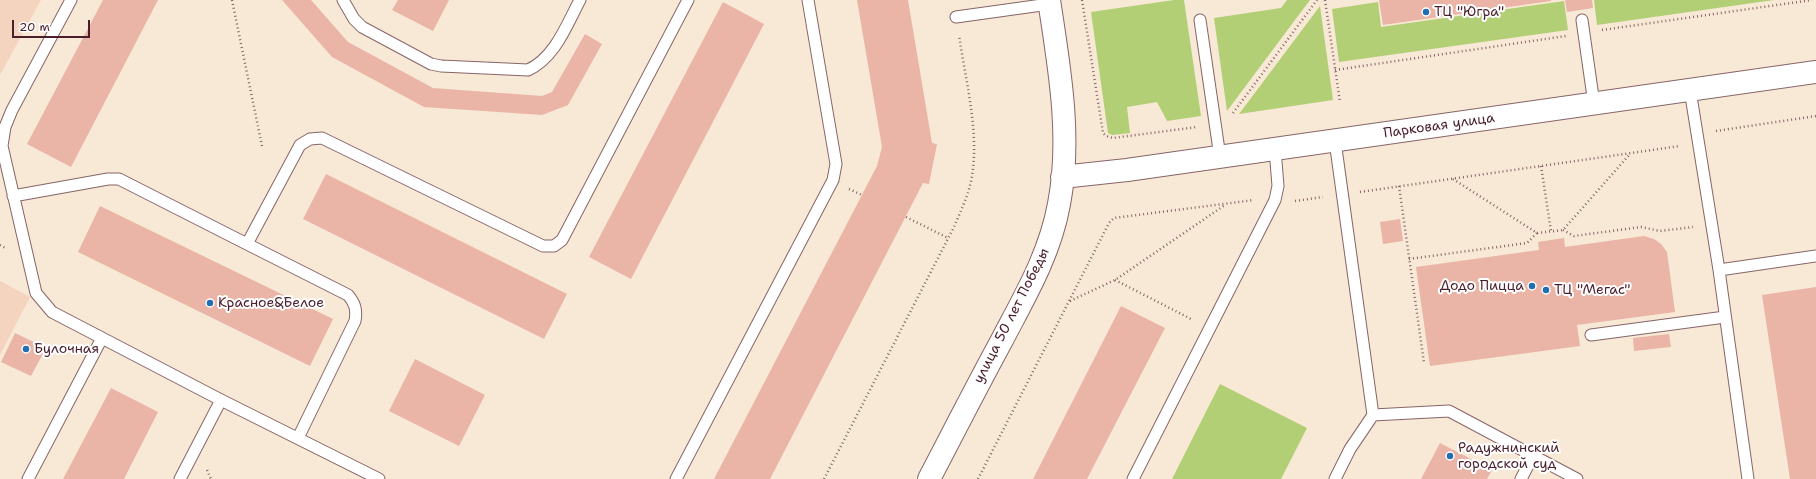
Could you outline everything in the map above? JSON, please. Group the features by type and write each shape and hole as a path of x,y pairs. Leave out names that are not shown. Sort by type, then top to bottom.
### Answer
{"street":[{"name":"улица 50 лет Победы","path":"928,479 1041,266 1055,226 1062,177 1064,130 1062,100 1049,2"},
{"name":"Парковая улица","path":"1062,177 1220,157 1816,72"}],"lane":[{"path":"72,0 5,126 2,146 36,293 52,312 221,400 379,479"},
{"path":"343,0 354,19 362,27 431,64 441,66 528,70 539,65 550,55 580,0"},
{"path":"247,244 300,145 310,139 322,138 543,246 554,246 562,240 688,0"},
{"path":"676,479 833,180 836,164 808,0"},
{"path":"956,17 1049,2"},
{"path":"1200,20 1220,157"},
{"path":"1582,20 1594,104"},
{"path":"1690,90 1719,270 1748,479"},
{"path":"1335,140 1373,414 1350,449 1335,479"},
{"path":"1133,479 1275,200 1278,186 1275,149"},
{"path":"13,196 108,178 119,179 348,295 354,301 357,312 355,321 298,438"},
{"path":"1719,270 1816,256"},
{"path":"1591,334 1726,317"},
{"path":"28,479 102,338"},
{"path":"180,479 221,400"},
{"path":"1373,414 1448,411 1577,479"},
{"path":"1521,479 1533,456"}],"path":[{"path":"232,0 262,146"},
{"path":"1082,0 1103,133 1106,136 1113,138 1226,123 1317,0"},
{"path":"1325,0 1340,102"},
{"path":"824,479 948,238 963,207 970,186 974,150 973,130 956,17"},
{"path":"978,479 1109,223 1114,218 1255,200 1294,201 1343,195 1684,145 1719,130 1816,116"},
{"path":"1563,230 1630,153"},
{"path":"1541,166 1551,231"},
{"path":"1452,179 1537,233"},
{"path":"1399,186 1424,363"},
{"path":"1069,301 1115,280 1227,203"},
{"path":"906,217 948,238"},
{"path":"1410,259 1527,243 1537,233 1551,231 1563,230 1574,236 1641,228 1660,231 1712,224"},
{"path":"1115,280 1209,329"}],"shaded area":[{"path":"0,0 41,0 0,75"},
{"path":"0,281 30,297 0,355"}],"green space":[{"path":"1174,0 1184,0 1201,116 1167,121 1157,102 1127,107 1130,133 1112,135 1108,133 1091,12"},
{"path":"1287,0 1310,0 1227,111 1214,18 1281,8"},
{"path":"1594,0 1774,0 1597,25"},
{"path":"1564,1 1568,30 1339,62 1332,9 1378,2 1381,27"},
{"path":"1320,6 1333,100 1239,114"},
{"path":"1220,384 1307,428 1281,479 1172,479"}],"building":[{"path":"103,0 158,0 71,167 27,144"},
{"path":"282,0 311,0 348,42 433,88 542,96 552,92 585,34 602,44 568,105 542,115 424,107 332,57"},
{"path":"398,0 449,0 433,31 392,10"},
{"path":"857,0 908,0 932,143 937,144 929,184 923,183 770,479 714,479 877,166 882,147"},
{"name":"ТЦ \"Югра\"","path":"1379,0 1551,0 1551,1 1383,25"},
{"path":"1565,0 1592,0 1593,8 1567,12"},
{"path":"723,2 764,24 631,279 589,257"},
{"path":"326,174 567,294 544,339 303,219"},
{"path":"100,206 333,319 310,366 78,252"},
{"path":"1400,219 1403,241 1383,244 1380,222"},
{"name":"ТЦ \"Мегас\"","path":"1644,236 1654,239 1661,244 1667,252 1675,312 1577,325 1580,346 1430,366 1416,267 1539,250 1538,242 1564,238 1565,247"},
{"path":"1816,287 1816,479 1790,479 1762,295"},
{"path":"1121,306 1165,328 1087,479 1033,479"},
{"path":"15,333 46,348 31,376 1,362"},
{"path":"1669,334 1671,347 1634,351 1633,338"},
{"path":"415,359 485,395 459,446 389,411"},
{"path":"111,388 158,412 124,479 63,479"},
{"name":"Радужнинский городской суд","path":"1440,443 1492,470 1487,479 1421,479"}],"place":[{"name":"ТЦ \"Югра\"","path":"1426,12"},
{"name":"Додо Пицца","path":"1532,286"},
{"name":"ТЦ \"Мегас\"","path":"1546,290"},
{"name":"Красное&Белое","path":"210,303"},
{"name":"Булочная","path":"26,349"},
{"name":"Радужнинский городской суд","path":"1450,456"}]}
